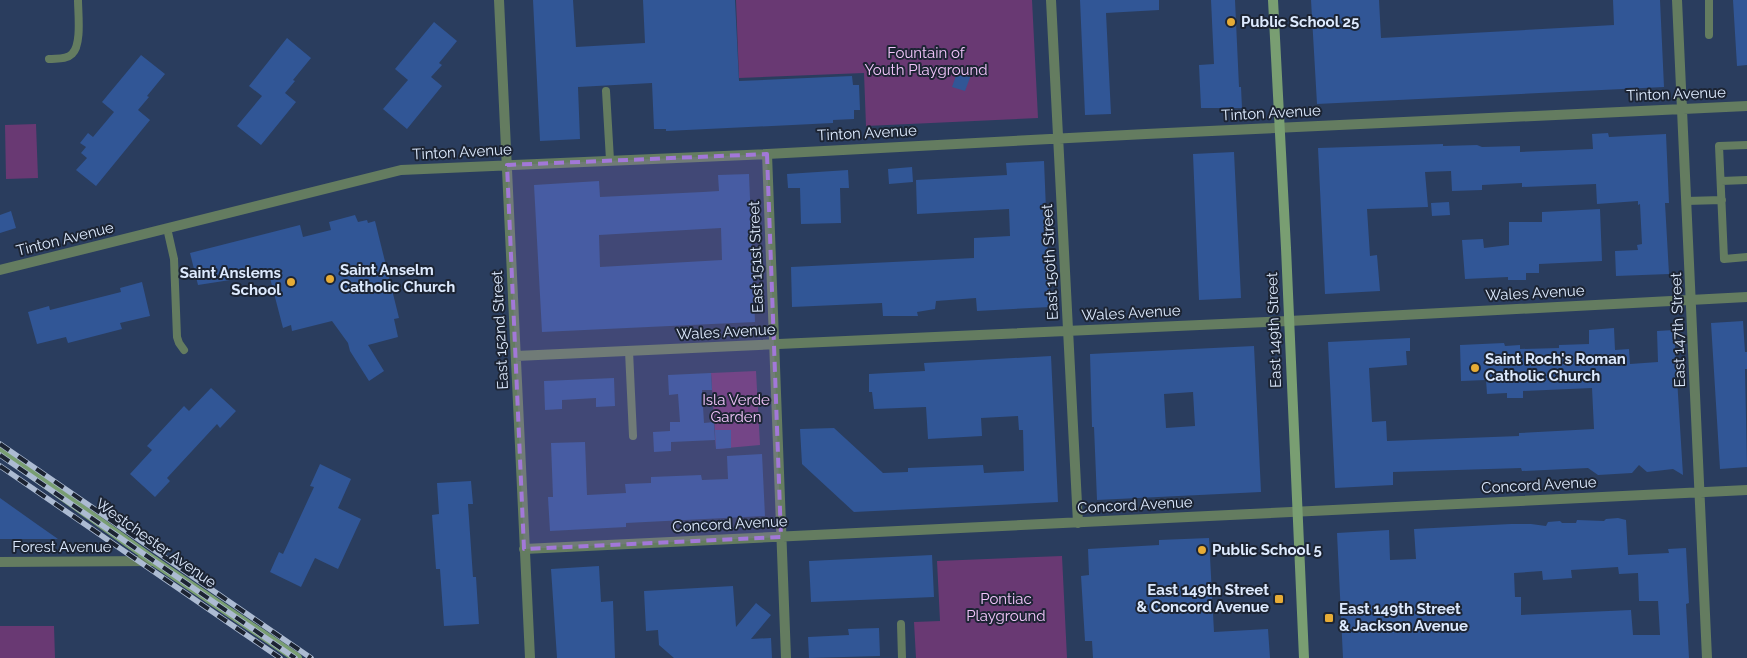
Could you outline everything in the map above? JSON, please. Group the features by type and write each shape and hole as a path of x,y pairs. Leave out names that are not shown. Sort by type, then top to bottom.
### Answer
{"main road":[{"name":"East 149th Street","path":"1273,0 1304,658"},
{"name":"Westchester Avenue","path":"0,451 154,561 297,658"}],"street":[{"name":"East 152nd Street","path":"499,0 530,658"},
{"name":"East 150th Street","path":"1051,0 1078,522"},
{"name":"East 147th Street","path":"1677,0 1707,658"},
{"name":"Tinton Avenue","path":"0,270 401,170 1747,106"},
{"name":"East 151st Street","path":"767,154 786,658"},
{"name":"Wales Avenue","path":"516,356 1289,321 1747,297"},
{"name":"Concord Avenue","path":"524,549 1747,490"},
{"name":"Forest Avenue","path":"0,562 154,561"}],"lane":[{"path":"49,59 65,58 72,54 77,45 78,0"},
{"path":"1709,0 1709,35"},
{"path":"606,91 610,160"},
{"path":"1747,145 1719,146 1724,258 1747,257"},
{"path":"1721,181 1747,180"},
{"path":"1686,201 1722,200"},
{"path":"168,228 174,259 177,337 184,350"},
{"path":"629,351 633,436"},
{"path":"901,624 902,658"}],"highlighted area":[{"path":"767,154 781,537 524,549 507,165"}],"green space":[{"name":"Fountain of Youth Playground","path":"736,0 1032,0 1038,118 866,126 864,73 739,78"},
{"path":"36,124 38,178 6,179 5,125"},
{"name":"Isla Verde Garden","path":"756,371 760,445 716,449 711,373"},
{"name":"Pontiac Playground","path":"1062,556 1067,658 916,658 914,622 940,621 937,561"},
{"path":"0,626 54,626 55,658 0,658"}],"building":[{"path":"533,0 573,0 576,47 645,43 643,0 735,0 739,81 852,76 853,85 859,85 860,110 854,110 854,119 833,120 833,123 666,131 666,129 654,129 652,83 578,87 580,139 540,141"},
{"path":"1080,0 1159,0 1159,10 1106,13 1111,114 1085,115"},
{"path":"1211,0 1235,0 1239,87 1241,87 1242,108 1201,108 1199,65 1214,64"},
{"path":"1311,0 1379,0 1381,38 1614,25 1613,0 1660,0 1664,87 1317,104"},
{"path":"1733,0 1747,0 1747,65 1737,66"},
{"path":"434,22 457,41 439,63 442,65 431,77 442,86 407,129 383,109 408,80 395,69"},
{"path":"287,38 311,58 285,93 296,102 261,145 237,126 262,96 249,86"},
{"path":"141,55 165,74 138,110 150,120 96,186 76,170 87,158 81,153 86,147 80,143 88,133 93,137 114,112 102,102"},
{"path":"958,70 971,75 965,91 952,87"},
{"path":"1608,133 1609,137 1666,134 1669,203 1665,203 1669,274 1616,276 1615,251 1638,250 1637,245 1642,244 1640,204 1638,205 1638,201 1597,204 1596,184 1522,187 1522,183 1482,185 1482,190 1452,191 1451,171 1425,172 1428,207 1367,209 1370,256 1377,255 1380,291 1325,294 1318,148 1443,144 1443,146 1520,146 1520,152 1593,149 1592,134"},
{"path":"1234,152 1241,298 1199,300 1193,154"},
{"path":"1044,161 1050,307 977,311 976,298 936,301 935,309 917,312 918,316 883,316 882,303 792,307 791,267 974,258 974,238 1010,236 1009,209 917,214 916,180 1007,175 1006,163"},
{"path":"912,167 913,182 889,184 888,169"},
{"path":"848,170 849,188 840,188 841,223 801,224 800,188 788,188 787,174"},
{"path":"749,174 755,322 542,332 534,185 599,181 600,197 703,192 719,191 718,175","holes":["721,228 722,260 600,267 599,235"]},
{"path":"1449,202 1450,215 1432,216 1431,203"},
{"path":"1600,209 1602,261 1539,264 1539,273 1526,273 1526,280 1508,280 1508,277 1465,279 1462,240 1483,239 1484,248 1509,245 1509,222 1542,222 1542,212"},
{"path":"11,211 16,228 0,233 0,215"},
{"name":"Saint Anselm Catholic Church","path":"355,215 358,222 367,220 368,223 375,221 399,318 394,319 398,337 368,345 384,371 369,381 350,351 348,343 332,321 292,331 291,325 283,328 269,274 198,285 190,253 300,225 303,237 331,230 329,222"},
{"path":"142,282 150,316 120,323 122,329 68,343 66,337 37,344 28,312 49,306 50,310 121,292 120,288"},
{"path":"1743,321 1745,352 1747,352 1747,369 1745,369 1747,467 1720,469 1711,323"},
{"path":"1614,328 1615,350 1629,349 1630,364 1658,362 1657,331 1674,330 1683,475 1673,469 1647,472 1639,465 1632,473 1598,475 1588,468 1522,471 1521,468 1393,472 1393,485 1335,488 1328,342 1410,338 1410,351 1406,351 1407,365 1369,368 1372,422 1386,421 1387,441 1519,436 1519,433 1594,429 1592,388 1523,391 1523,398 1507,398 1507,393 1487,394 1486,380 1461,381 1460,345 1504,343 1505,346 1520,345 1520,349 1559,348 1559,345 1589,344 1589,330"},
{"path":"1254,346 1261,492 1097,500 1090,354","holes":["1193,392 1195,426 1166,428 1164,394"]},
{"path":"1051,356 1058,502 854,512 802,464 800,429 834,428 883,473 908,472 908,468 983,465 984,473 1024,471 1023,430 1019,430 1018,416 981,418 982,436 928,439 926,407 874,409 872,392 869,392 869,374 925,371 924,363"},
{"path":"711,373 712,390 702,390 704,423 714,422 715,440 671,442 671,451 654,452 653,432 670,431 670,422 680,422 678,394 669,395 668,375"},
{"path":"614,378 615,406 596,407 596,398 562,400 562,409 545,410 544,381"},
{"path":"211,388 236,411 220,428 217,424 167,478 170,481 155,497 130,474 152,450 147,446 184,406 189,411"},
{"path":"715,430 731,430 731,448 716,449"},
{"path":"585,442 587,495 626,493 625,484 651,483 651,477 701,475 702,480 728,479 727,456 762,454 765,516 626,523 626,527 550,531 548,497 553,497 551,443"},
{"path":"320,464 351,479 338,508 361,519 338,569 315,558 301,587 270,572 279,552 283,554 314,487 310,486"},
{"path":"471,481 473,504 468,504 473,577 476,577 479,624 444,626 440,569 436,569 432,515 439,514 437,483"},
{"path":"0,498 38,525 58,539 0,539"},
{"path":"1618,518 1626,520 1628,555 1669,553 1668,549 1686,548 1689,603 1686,604 1689,658 1343,658 1337,533 1389,530 1390,560 1416,559 1414,529 1511,524 1546,526 1548,522 1576,523 1577,520 1604,521 1606,519","holes":["1618,567 1619,574 1638,573 1639,601 1658,601 1660,635 1633,635 1631,610 1521,615 1521,597 1515,597 1514,573 1542,571 1543,580 1572,578 1571,570"]},
{"path":"1209,538 1214,632 1268,629 1270,658 1093,658 1092,641 1085,641 1081,576 1089,575 1088,549 1159,545 1159,540"},
{"path":"932,555 934,597 811,602 809,561"},
{"path":"599,566 601,602 613,601 615,658 557,658 551,569"},
{"path":"733,586 736,627 756,603 771,615 751,639 771,638 772,658 674,658 659,645 658,630 646,631 644,591"},
{"path":"879,628 880,656 809,658 808,637 849,635 848,629"}],"railway":[{"path":"0,444 311,658"},
{"path":"0,455 295,658"},
{"path":"0,466 280,658"}],"place":[{"name":"Public School 25","path":"1231,22"},
{"name":"Saint Anselm Catholic Church","path":"330,279"},
{"name":"Saint Anslems School","path":"291,282"},
{"name":"Saint Roch's Roman Catholic Church","path":"1475,368"},
{"name":"Public School 5","path":"1202,550"},
{"name":"East 149th Street & Concord Avenue","path":"1279,599"},
{"name":"East 149th Street & Jackson Avenue","path":"1329,618"}]}
